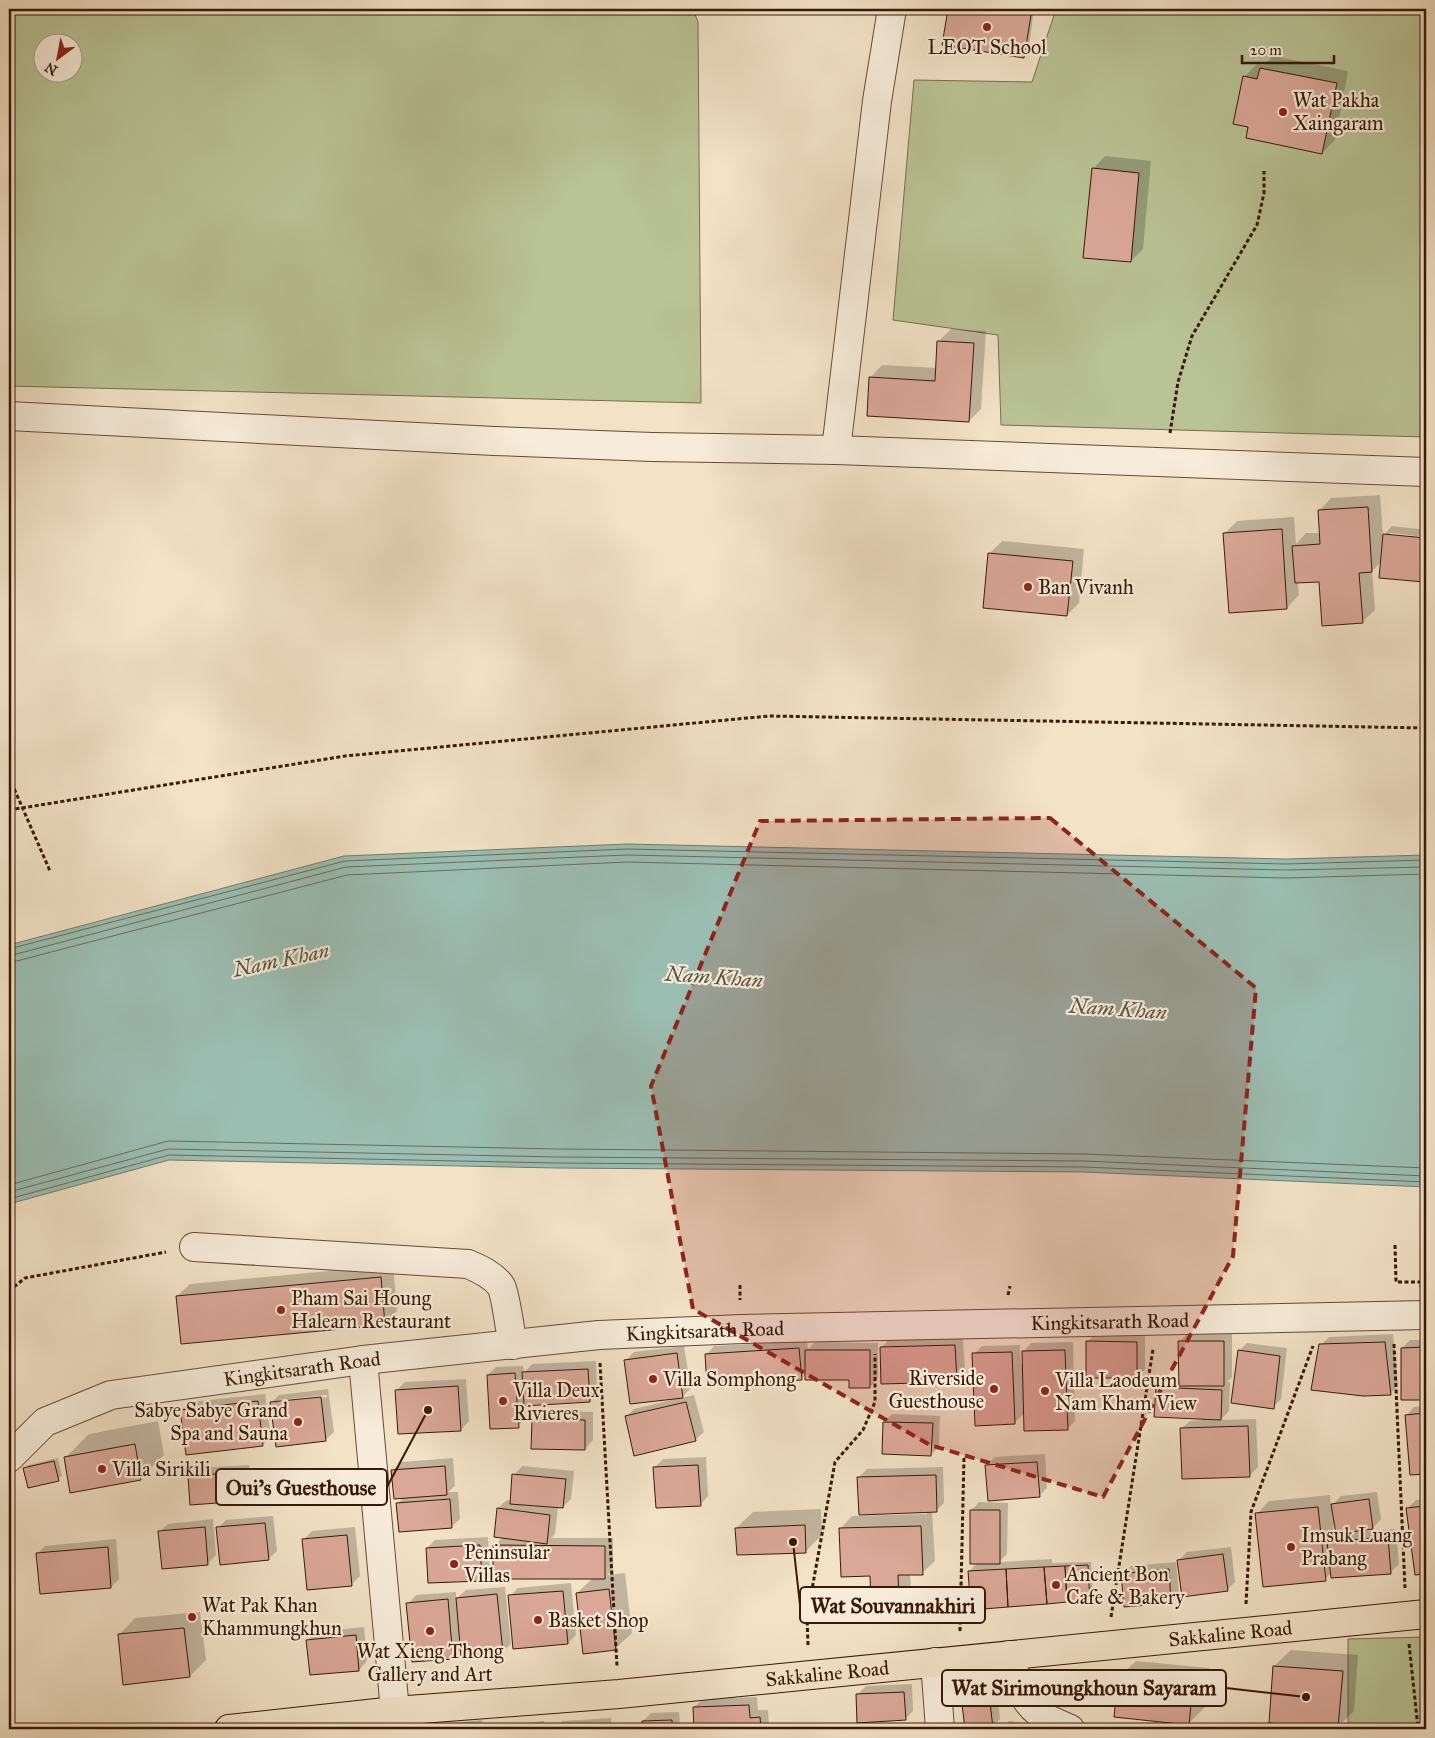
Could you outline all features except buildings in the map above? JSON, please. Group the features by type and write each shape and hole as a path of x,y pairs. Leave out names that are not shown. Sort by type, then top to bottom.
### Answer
{"main road":[{"name":"Sakkaline Road","path":"229,1729 396,1720 619,1694 1416,1616"}],"street":[{"path":"836,450 877,101 892,9"},
{"path":"9,416 494,441 652,447 836,450 1166,464 1426,472"},
{"path":"194,1247 468,1264 482,1270 502,1288 513,1345"},
{"name":"Kingkitsarath Road","path":"9,1458 45,1422 111,1396 363,1360 599,1335 742,1329 1426,1315"},
{"path":"363,1360 396,1720"},
{"path":"1010,1655 1019,1689 1027,1700 1039,1714 1070,1729"},
{"path":"940,1729 947,1661"}],"path":[{"path":"1166,464 1178,382 1192,336 1257,224 1264,194 1264,171"},
{"path":"9,810 345,756 769,716 1426,728"},
{"path":"9,777 50,871"},
{"path":"1396,1245 1396,1282 1421,1282"},
{"path":"9,1291 25,1278 194,1247"},
{"path":"1393,1316 1416,1616 1418,1728"},
{"path":"1244,1632 1251,1512 1324,1318"},
{"path":"1106,1646 1157,1321"},
{"path":"808,1675 807,1617 835,1462 863,1430 875,1402 874,1326"},
{"path":"599,1335 619,1694"},
{"path":"947,1661 964,1457"}],"highlighted area":[{"path":"1050,818 1256,988 1233,1256 1103,1497 930,1445 693,1309 651,1086 760,821"}],"green space":[{"path":"9,9 693,9 698,22 701,403 9,386"},
{"path":"1056,9 1426,9 1426,437 1001,425 998,335 893,320 914,80 1032,82"},
{"path":"1426,1637 1426,1729 1348,1729 1348,1639"}],"water":[{"name":"Nam Khan","path":"627,844 1286,859 1426,855 1426,1187 1084,1172 557,1168 169,1160 9,1204 9,945 344,856"}],"place":[{"name":"LEOT School","path":"987,27"},
{"name":"Wat Pakha Xaingaram","path":"1283,112"},
{"name":"Ban Vivanh","path":"1028,587"},
{"name":"Pham Sai Houng Halearn Restaurant","path":"281,1310"},
{"name":"Villa Somphong","path":"653,1379"},
{"name":"Riverside Guesthouse","path":"994,1389"},
{"name":"Villa Laodeum Nam Kham View","path":"1045,1391"},
{"name":"Villa Deux Rivieres","path":"503,1401"},
{"name":"Oui's Guesthouse","path":"428,1410"},
{"name":"Sabye Sabye Grand Spa and Sauna","path":"298,1422"},
{"name":"Villa Sirikili","path":"102,1469"},
{"name":"Wat Souvannakhiri","path":"793,1542"},
{"name":"Imsuk Luang Prabang","path":"1291,1547"},
{"name":"Peninsular Villas","path":"454,1564"},
{"name":"Ancient Bon Cafe & Bakery","path":"1056,1585"},
{"name":"Wat Pak Khan Khammungkhun","path":"192,1617"},
{"name":"Basket Shop","path":"538,1620"},
{"name":"Wat Xieng Thong Gallery and Art","path":"430,1631"},
{"name":"Wat Sirimoungkhoun Sayaram","path":"1306,1697"}]}
